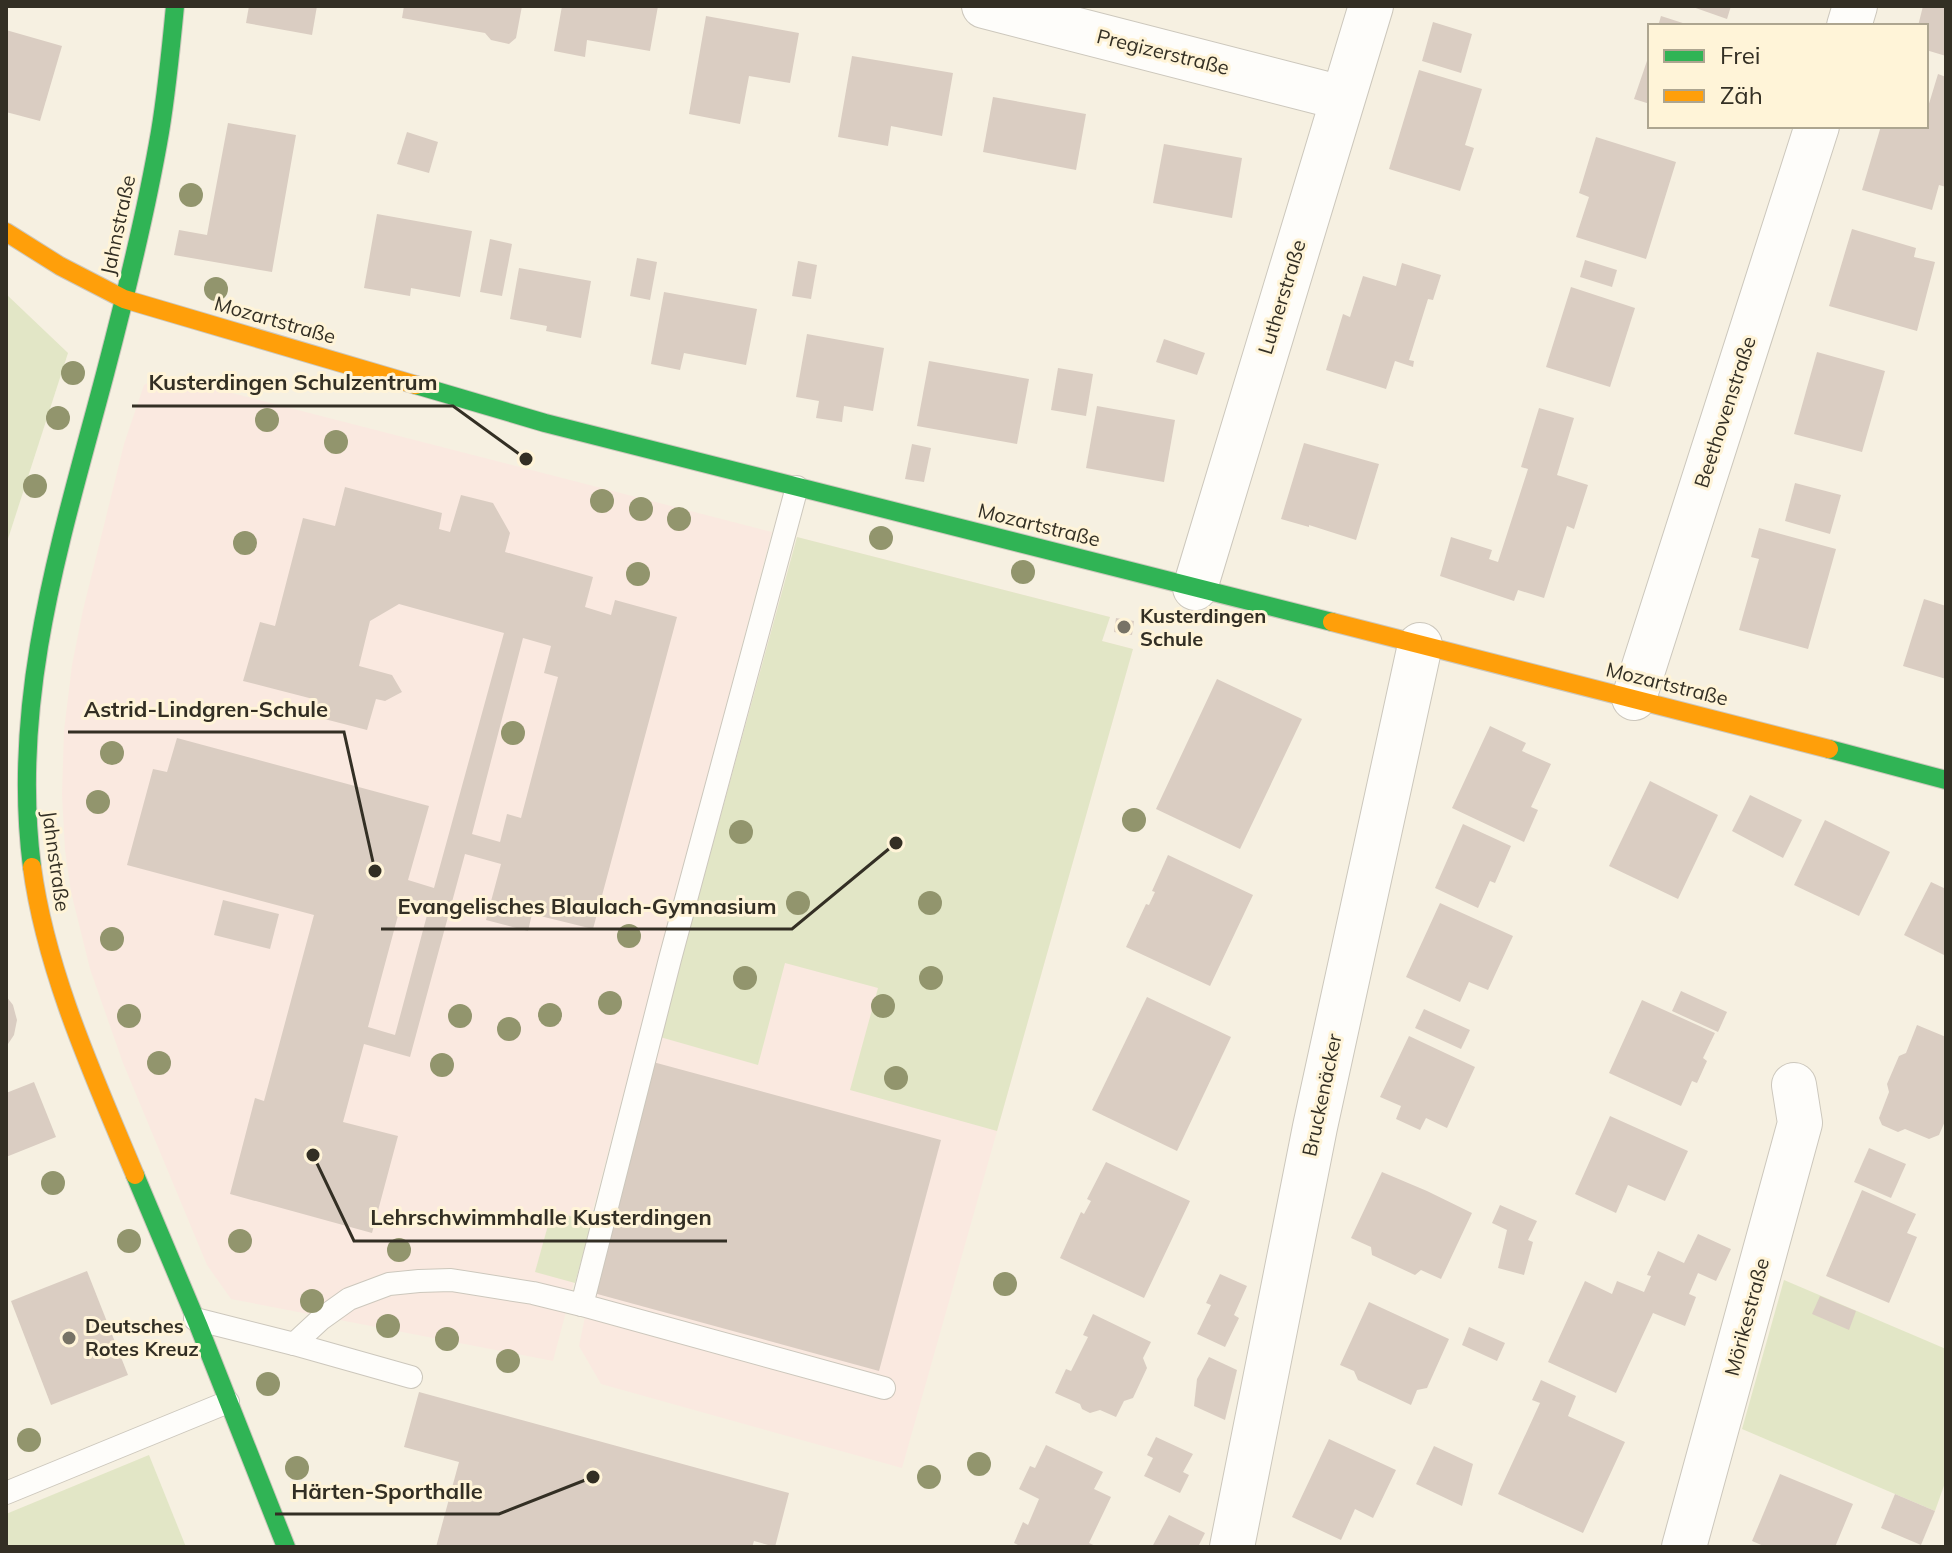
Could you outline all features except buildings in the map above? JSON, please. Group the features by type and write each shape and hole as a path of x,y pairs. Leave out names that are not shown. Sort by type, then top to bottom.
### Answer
{"street":[{"name":"Jahnstraße","path":"175,6 161,123 142,222 58,553 36,658 28,723 25,788 35,889 53,963 87,1057 286,1547"},
{"name":"Pregizerstraße","path":"984,6 1342,98"},
{"name":"Lutherstraße","path":"1195,588 1371,6"},
{"name":"Beethovenstraße","path":"1634,698 1816,128"},
{"name":"Mozartstraße","path":"6,232 60,266 124,299 545,423 1634,698 1946,780"},
{"name":"Bruckenäcker","path":"1232,1547 1315,1127 1420,645"},
{"name":"Mörikestraße","path":"1684,1547 1800,1123 1794,1085"}],"lane":[{"path":"582,1305 670,959 797,487"},
{"path":"294,1344 349,1299 389,1284 451,1280 533,1293 582,1305 884,1388"},
{"path":"195,1319 411,1377"},
{"path":"6,1493 228,1402"}],"shaded area":[{"path":"162,375 772,532 553,1361 231,1299 207,1265 123,1063 90,969 71,892 62,794 64,730 83,610 124,444 144,385"},
{"path":"797,537 1110,617 1102,641 1133,649 902,1468 601,1384 579,1346 590,1292"}],"green space":[{"path":"6,294 68,353 6,545"},
{"path":"797,537 1110,617 1102,641 1133,649 997,1131 850,1090 878,988 785,963 758,1065 660,1037"},
{"path":"552,1211 592,1222 575,1283 535,1272"},
{"path":"1784,1280 1946,1349 1946,1480 1935,1511 1742,1429"},
{"path":"149,1455 186,1547 6,1547 6,1514"}],"traffic: fast":[{"path":"32,867 27,803 28,741 44,618 142,224 162,116 175,6"},
{"path":"416,385 545,423 1332,622"},
{"path":"1829,749 1946,780"},
{"path":"135,1175 286,1547"}],"traffic: slow":[{"path":"6,232 60,266 124,299 416,385"},
{"path":"1332,622 1829,749"},
{"path":"32,867 48,946 73,1024 135,1175"}],"place":[{"name":"Kusterdingen Schulzentrum","path":"526,459"},
{"name":"Kusterdingen Schule","path":"1124,627"},
{"name":"Evangelisches Blaulach-Gymnasium","path":"896,843"},
{"name":"Astrid-Lindgren-Schule","path":"375,871"},
{"name":"Lehrschwimmhalle Kusterdingen","path":"313,1155"},
{"name":"Deutsches Rotes Kreuz","path":"69,1338"},
{"name":"Härten-Sporthalle","path":"593,1477"}]}
